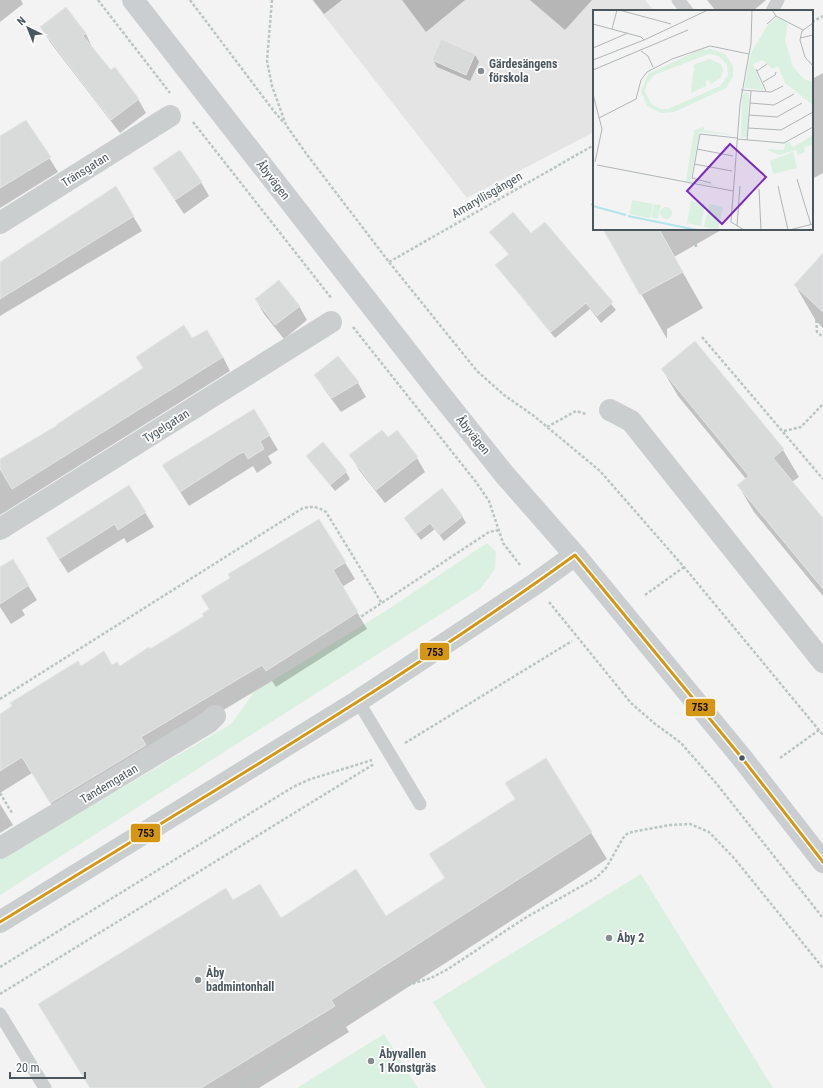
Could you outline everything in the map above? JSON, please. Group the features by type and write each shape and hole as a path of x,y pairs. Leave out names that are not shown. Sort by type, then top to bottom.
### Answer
{"street":[{"name":"Åbyvägen","path":"133,0 504,474 575,555 742,758 823,862"},
{"name":"Tränsgatan","path":"0,223 172,107"},
{"name":"Tygelgatan","path":"0,529 332,312"},
{"path":"610,410 631,421 823,662"},
{"path":"0,922 358,701 535,584 575,555"},
{"name":"Tandemgatan","path":"0,848 202,726 215,716"}],"lane":[{"path":"678,0 686,10"},
{"path":"773,10 778,0"},
{"path":"358,701 420,804"},
{"path":"0,1014 45,1088"}],"path":[{"path":"98,0 172,107"},
{"path":"190,0 389,262 477,371 504,395 547,426 600,471 684,568 823,735"},
{"path":"272,0 267,61 272,86 286,125"},
{"path":"813,21 823,16"},
{"path":"192,121 332,312"},
{"path":"813,147 823,142"},
{"name":"Amaryllisgången","path":"389,262 593,146"},
{"path":"695,230 696,248"},
{"path":"816,315 817,332 823,337"},
{"path":"353,326 476,482 489,501 503,543 535,584 631,702 654,723 680,743 716,783 823,918"},
{"path":"702,337 784,431 823,479"},
{"path":"784,431 801,427 823,404"},
{"path":"547,426 576,411 601,421 610,410"},
{"path":"0,700 303,508 312,506 319,507 326,512 381,602"},
{"path":"215,716 228,704 381,602 489,532 499,530"},
{"path":"645,595 684,568"},
{"path":"0,994 369,768 389,753 572,642"},
{"path":"780,758 819,730"},
{"path":"0,967 293,787 308,780 366,762 389,753"},
{"path":"237,1088 391,990 431,978 448,969 525,918 596,878 606,868 623,838 628,833 637,831 670,825 690,824 709,832 734,858 823,968"}],"shaded area":[{"name":"Gärdesängens förskola","path":"312,0 645,0 653,10 593,10 593,133 467,198"}],"green space":[{"path":"487,543 496,552 495,569 480,589 0,895 0,859 231,724 254,692 384,612"},
{"name":"Åby 2","path":"641,874 773,1088 486,1088 433,1002"},
{"name":"Åbyvallen 1 Konstgräs","path":"384,1034 418,1088 297,1088"}],"building":[{"path":"66,7 86,33 83,36 111,70 115,67 139,99 111,120 40,27"},
{"path":"441,39 475,54 466,75 432,60"},
{"path":"26,120 51,157 0,188 0,136"},
{"path":"180,150 202,182 175,200 153,168"},
{"path":"116,186 134,216 0,299 0,262"},
{"path":"513,212 531,233 545,222 613,302 597,316 586,303 551,332 495,265 509,254 489,232"},
{"path":"604,230 660,230 683,272 640,295"},
{"path":"823,253 823,312 794,285"},
{"path":"279,280 300,306 275,325 255,299"},
{"path":"184,325 192,338 207,330 223,357 12,489 0,469 0,459 56,426 143,368 136,357"},
{"path":"695,341 784,449 773,458 823,518 823,589 737,485 749,476 661,369"},
{"path":"338,356 359,382 332,398 314,375"},
{"path":"254,409 270,435 260,441 264,449 248,459 244,452 239,454 180,492 162,465"},
{"path":"382,430 388,437 397,430 418,457 376,490 349,455"},
{"path":"323,442 347,471 330,485 306,456"},
{"path":"129,485 146,512 118,530 115,524 59,559 46,538"},
{"path":"442,488 463,516 439,535 430,523 416,534 404,518"},
{"path":"319,519 346,562 333,570 358,612 266,671 262,665 141,737 146,745 50,803 22,757 0,771 0,714 12,706 10,703 78,661 81,666 104,651 112,665 117,662 120,666 149,647 150,649 204,616 202,614 209,609 201,596 230,578 228,574"},
{"path":"13,559 29,585 0,604 0,567"},
{"name":"Åby badmintonhall","path":"546,758 592,832 331,1000 335,1006 201,1088 90,1088 38,1004 226,888 233,900 260,884 281,918 356,869 386,916 445,878 429,854 515,799 505,783"}],"transit line":[{"name":"753","path":"575,555 742,758 823,862"},
{"name":"753","path":"0,922 291,744 435,652 575,555"}],"place":[{"name":"Gärdesängens förskola","path":"481,71"},
{"name":"Åby 2","path":"609,938"},
{"name":"Åby badmintonhall","path":"198,980"},
{"name":"Åbyvallen 1 Konstgräs","path":"371,1061"}]}
